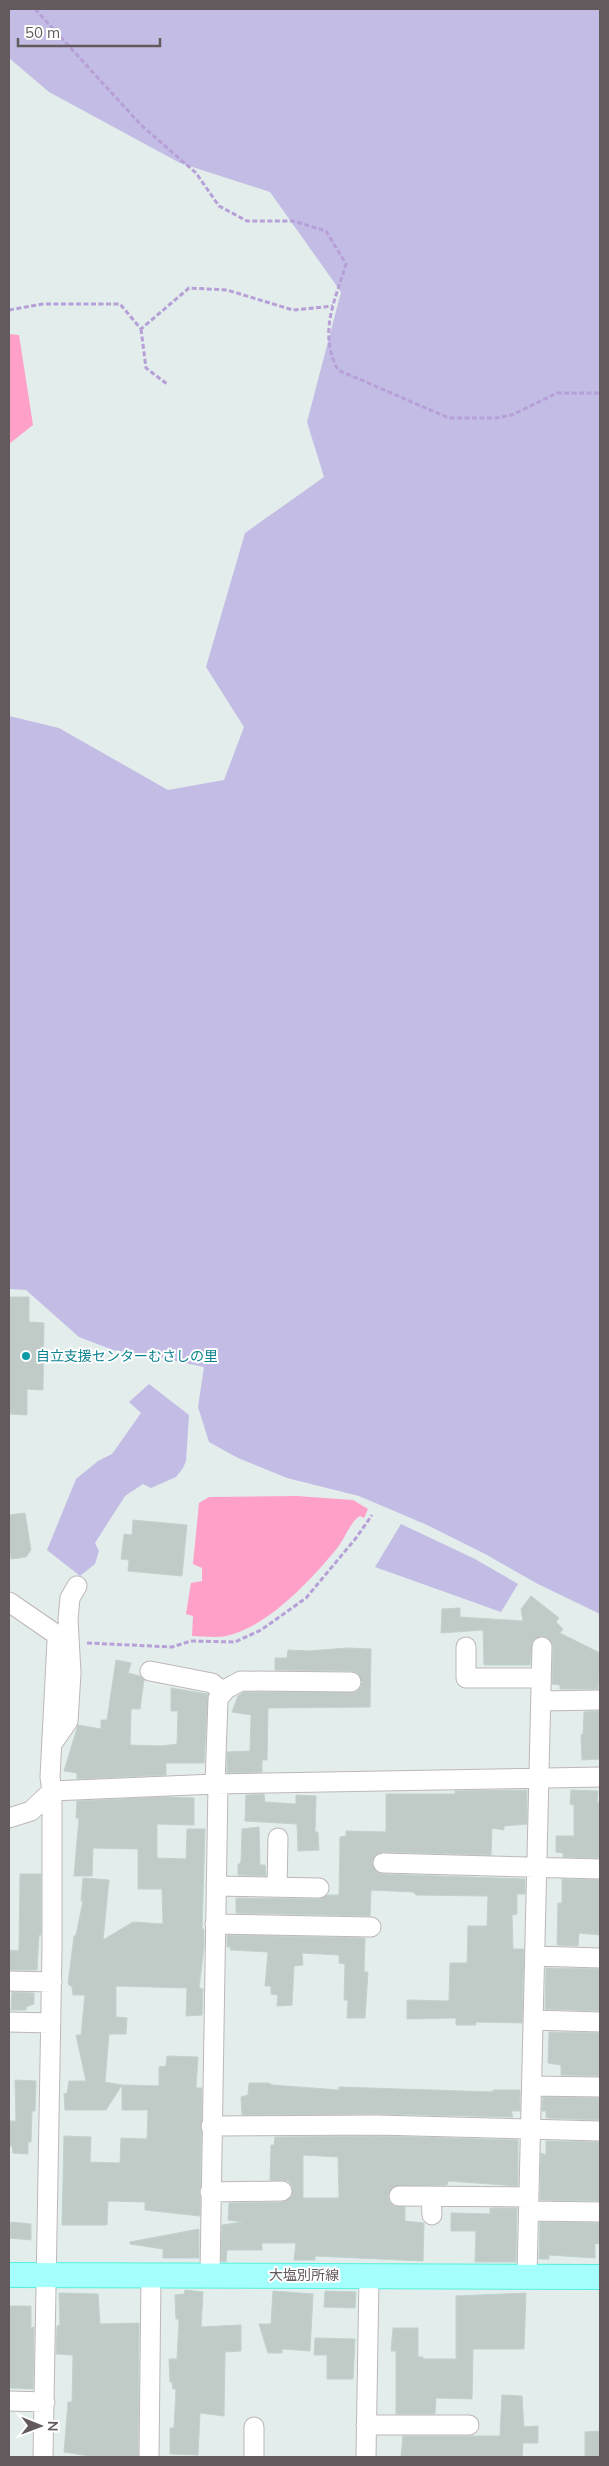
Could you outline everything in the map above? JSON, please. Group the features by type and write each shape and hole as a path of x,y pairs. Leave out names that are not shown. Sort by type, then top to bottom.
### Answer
{"main road":[{"name":"大塩別所線","path":"9,2275 600,2277"}],"street":[{"path":"52,1745 68,1721 72,1673 69,1641 70,1598 77,1586"},
{"path":"9,1602 57,1635 50,1777 52,1791 52,1982 45,2276 47,2298 44,2457"},
{"path":"466,1647 466,1678 541,1678"},
{"path":"527,2276 542,1647"},
{"path":"150,1671 212,1683 223,1692"},
{"path":"210,2275 218,1699 223,1692 241,1681 351,1682"},
{"path":"541,1701 600,1700"},
{"path":"9,1818 31,1811 52,1791 216,1784 600,1777"},
{"path":"277,1887 278,1838"},
{"path":"384,1863 600,1869"},
{"path":"216,1886 319,1888"},
{"path":"215,1924 371,1927"},
{"path":"535,1956 600,1958"},
{"path":"9,1980 52,1982"},
{"path":"533,2020 600,2022"},
{"path":"9,2022 51,2022"},
{"path":"532,2086 600,2087"},
{"path":"211,2126 377,2126 600,2131"},
{"path":"210,2192 282,2191"},
{"path":"399,2196 432,2206 529,2204 600,2212"},
{"path":"149,2457 151,2274"},
{"path":"366,2457 369,2276"},
{"path":"9,2401 44,2402"},
{"path":"366,2425 469,2425"},
{"path":"254,2427 254,2457"}],"path":[{"path":"35,9 141,125 196,173 219,206 247,221 293,221 326,231 346,264 327,333 330,355 338,370 449,418 496,418 512,415 557,393 600,393"},
{"path":"141,329 188,288 227,290 293,310 333,306"},
{"path":"9,310 43,304 120,304 141,329 146,368 167,384"},
{"path":"69,1641 102,1645 172,1647 191,1641 235,1642 261,1630 306,1598 356,1538 372,1515"}],"shaded area":[{"path":"9,9 600,9 600,1614 536,1583 487,1555 427,1525 359,1496 287,1478 238,1458 209,1442 198,1407 204,1367 113,1350 79,1337 26,1290 9,1289 9,716 59,728 168,790 224,780 244,727 206,667 245,533 324,477 307,422 341,292 270,192 180,163 49,92 9,58"},
{"path":"9,334 19,335 33,425 9,444"},
{"path":"149,1384 189,1415 186,1461 176,1477 151,1488 143,1484 125,1496 95,1543 99,1551 95,1564 80,1576 47,1550 76,1479 98,1461 112,1454 141,1413 129,1402"},
{"path":"297,1496 353,1500 368,1509 364,1518 360,1516 357,1518 338,1547 316,1573 273,1612 242,1631 226,1636 192,1636 193,1616 186,1614 191,1583 202,1581 202,1568 193,1564 199,1503 209,1497"},
{"path":"401,1524 475,1559 518,1584 501,1612 375,1567"}],"building":[{"name":"自立支援センターむさしの里","path":"9,1297 29,1297 29,1322 44,1323 43,1390 27,1389 27,1415 9,1414"},
{"path":"25,1513 31,1550 26,1557 11,1559 9,1550 9,1515"},
{"path":"133,1520 187,1525 182,1576 128,1571 129,1560 121,1559 124,1534 132,1535"},
{"path":"531,1596 559,1618 556,1622 563,1629 560,1633 600,1653 598,1689 560,1689 560,1685 552,1684 553,1647 547,1637 542,1636 533,1641 530,1665 484,1665 483,1630 441,1633 442,1609 460,1608 460,1617 523,1621 521,1609"},
{"path":"347,1648 371,1649 370,1707 268,1708 267,1760 262,1760 262,1772 227,1773 227,1752 250,1751 251,1715 232,1712 238,1696 244,1692 356,1692 361,1687 362,1682 357,1673 352,1671 275,1670 275,1658 287,1658 288,1650 309,1651"},
{"path":"116,1660 131,1663 128,1673 140,1676 144,1680 140,1709 131,1709 130,1745 161,1746 177,1744 178,1711 171,1711 171,1688 208,1694 204,1763 166,1763 166,1775 77,1779 77,1773 64,1771 78,1725 101,1729 101,1720 107,1720"},
{"path":"600,1711 600,1759 582,1760 581,1735 583,1734 584,1712"},
{"path":"527,1790 527,1824 504,1826 504,1830 492,1828 491,1855 383,1852 374,1857 372,1863 377,1872 383,1874 525,1879 525,1894 517,1894 517,1914 512,1915 513,1949 524,1949 522,2023 476,2022 476,2025 456,2025 456,2018 407,2019 407,2000 449,2001 450,1963 467,1963 468,1926 487,1926 488,1896 416,1895 413,1892 371,1890 370,1916 236,1913 236,1898 319,1899 328,1895 339,1895 340,1837 346,1836 346,1831 386,1832 386,1794 455,1794 455,1791"},
{"path":"571,1790 598,1791 597,1802 600,1803 600,1858 563,1857 563,1853 556,1852 556,1836 574,1836 574,1805 570,1804"},
{"path":"264,1794 265,1802 296,1804 296,1795 316,1796 315,1832 318,1832 319,1850 298,1851 297,1824 245,1821 246,1795"},
{"path":"166,1797 194,1798 194,1825 157,1824 157,1858 186,1859 187,1829 205,1829 202,1929 204,1929 204,1947 199,1988 203,1989 202,2015 186,2016 187,1988 116,1986 116,2017 127,2018 126,2034 109,2034 105,2082 122,2085 106,2110 65,2110 64,2094 67,2093 69,2081 86,2081 76,2035 81,2035 85,1995 73,1995 72,1987 68,1984 74,1936 76,1935 83,1901 81,1901 83,1878 109,1880 103,1940 133,1922 163,1924 162,1889 138,1889 138,1849 93,1848 92,1876 74,1876 79,1818 76,1818 77,1801"},
{"path":"259,1827 260,1865 265,1865 266,1876 238,1875 238,1865 241,1862 242,1829"},
{"path":"20,1874 41,1874 41,1935 39,1935 37,1970 9,1970 9,1950 19,1951"},
{"path":"562,1879 600,1880 600,1935 579,1933 578,1946 557,1945 558,1903 562,1903"},
{"path":"227,1935 365,1938 364,1972 368,1972 365,2018 347,2018 348,2000 344,2000 345,1964 339,1963 339,1955 302,1953 303,1965 294,1966 292,2005 277,2006 278,1995 271,1994 271,1986 265,1986 268,1952 230,1950 231,1947 227,1947"},
{"path":"546,1968 600,1969 600,2011 545,2009"},
{"path":"12,1992 34,1993 34,2004 26,2007 26,2010 11,2010"},
{"path":"549,2032 600,2033 600,2076 561,2075 561,2065 548,2063"},
{"path":"167,2056 198,2057 196,2088 202,2088 200,2216 145,2210 145,2202 108,2201 107,2225 62,2225 64,2136 91,2137 90,2162 120,2163 121,2138 147,2139 148,2110 122,2110 122,2085 159,2086 159,2067 166,2066"},
{"path":"15,2080 36,2081 35,2111 32,2111 31,2142 28,2142 28,2154 13,2153 12,2146 9,2146 9,2121 16,2121"},
{"path":"249,2083 269,2083 272,2085 339,2090 339,2087 493,2092 493,2090 520,2090 520,2111 511,2111 513,2117 377,2114 242,2115 241,2097 248,2095"},
{"path":"543,2097 599,2098 600,2120 546,2118 546,2111 542,2111"},
{"path":"377,2136 518,2140 518,2186 448,2181 447,2185 393,2187 388,2195 389,2201 394,2206 405,2207 405,2221 424,2223 423,2261 315,2256 315,2260 294,2260 296,2243 262,2243 262,2250 227,2250 226,2262 221,2261 222,2225 243,2222 228,2220 229,2203 282,2202 292,2196 292,2186 288,2181 270,2180 271,2145 274,2145 275,2137","holes":["303,2155 338,2157 339,2198 303,2198"]},
{"path":"546,2141 600,2142 600,2201 540,2200 541,2153 546,2155"},
{"path":"490,2208 517,2208 516,2262 475,2262 476,2231 451,2231 451,2213 490,2214"},
{"path":"11,2222 31,2224 31,2240 9,2238"},
{"path":"540,2222 600,2223 600,2243 595,2244 595,2258 549,2255 549,2259 539,2259"},
{"path":"199,2229 199,2258 163,2258 163,2249 130,2244 130,2242"},
{"path":"185,2290 203,2292 201,2327 241,2325 241,2351 225,2352 224,2416 200,2413 198,2455 170,2454 170,2428 174,2428 176,2389 173,2389 172,2382 170,2382 169,2359 177,2359 179,2319 176,2319 175,2295 184,2294"},
{"path":"273,2291 313,2294 310,2351 282,2349 282,2353 268,2353 259,2324 271,2324"},
{"path":"325,2291 356,2292 355,2308 324,2307"},
{"path":"59,2293 98,2294 100,2324 139,2323 138,2457 89,2456 64,2452 68,2402 72,2402 73,2355 56,2354 57,2326 60,2325"},
{"path":"526,2293 524,2349 473,2349 472,2399 436,2398 435,2414 396,2414 396,2351 391,2351 393,2328 418,2328 418,2357 423,2357 423,2359 456,2359 456,2296"},
{"path":"9,2306 31,2306 31,2328 34,2327 33,2389 9,2388"},
{"path":"315,2338 355,2339 353,2379 327,2379 327,2355 314,2355"},
{"path":"502,2395 522,2396 524,2427 538,2426 538,2443 523,2443 522,2457 401,2457 403,2436 500,2436"},
{"path":"600,2431 600,2457 585,2457 585,2432"}],"place":[{"name":"自立支援センターむさしの里","path":"26,1356"}]}
